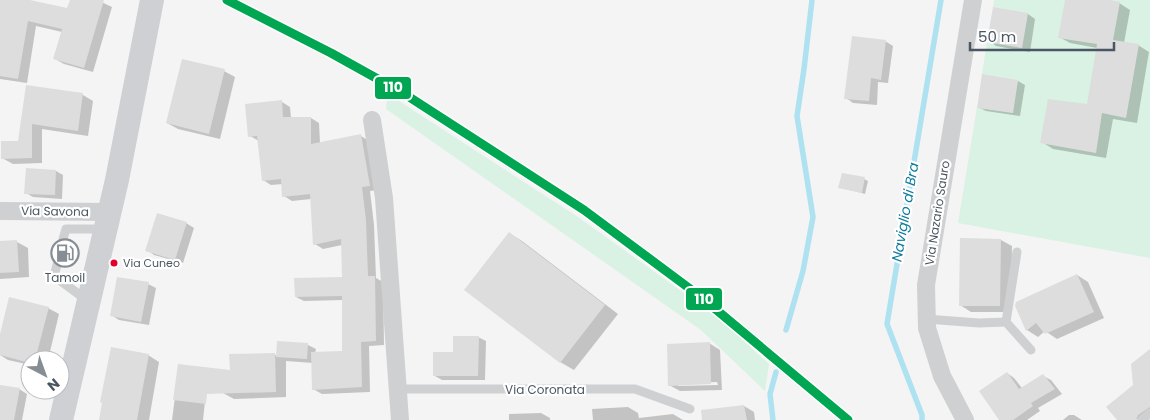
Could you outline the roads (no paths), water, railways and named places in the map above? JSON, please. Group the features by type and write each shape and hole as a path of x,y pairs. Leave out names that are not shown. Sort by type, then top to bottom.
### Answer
{"main road":[{"path":"61,420 108,220 151,5"}],"street":[{"name":"Via Nazario Sauro","path":"965,420 942,376 926,328 926,284 973,0"},
{"path":"372,120 384,198 400,420"},
{"name":"Via Savona","path":"0,211 108,220"}],"lane":[{"path":"63,239 66,229 108,220"},
{"path":"1006,322 1017,252"},
{"path":"60,254 54,276 88,302"},
{"path":"926,319 979,324 1006,322"},
{"path":"1006,322 1031,350"},
{"name":"Via Coronata","path":"397,390 635,390 690,408"},
{"path":"1142,420 1150,413"}],"waterway":[{"path":"786,330 803,271 813,217 797,116 812,0"},
{"name":"Naviglio di Bra","path":"922,420 922,415 887,324 941,0"},
{"path":"773,420 770,394 776,372"}],"place":[{"name":"Tamoil","path":"65,253"},
{"name":"Via Cuneo","path":"114,263"}]}
